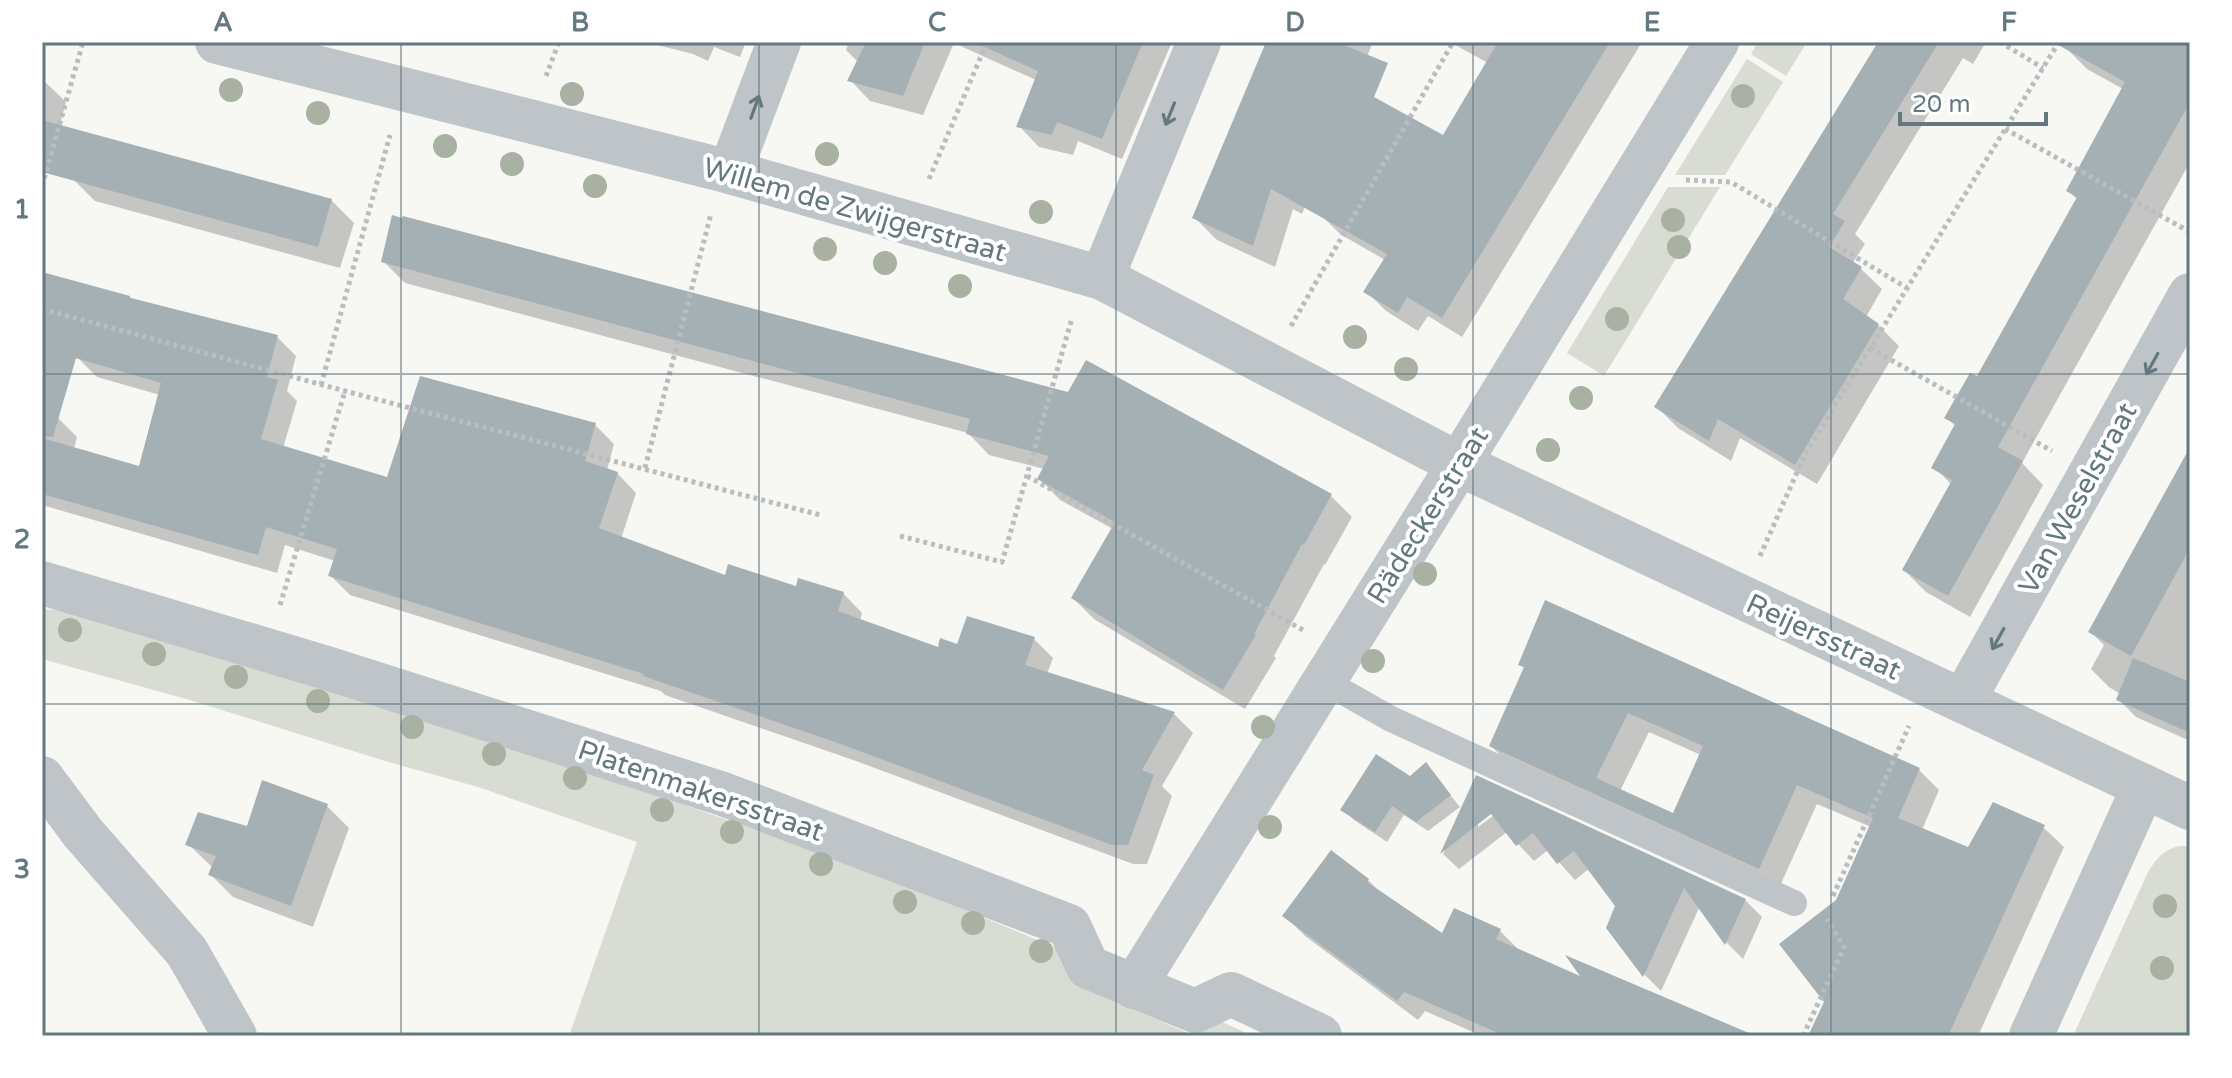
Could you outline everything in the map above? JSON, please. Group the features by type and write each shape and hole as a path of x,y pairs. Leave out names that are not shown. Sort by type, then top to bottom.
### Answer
{"street":[{"name":"Willem de Zwijgerstraat","path":"217,42 342,58 402,90 726,171 1093,276 1459,464"},
{"path":"726,171 779,42"},
{"path":"1093,276 1199,42"},
{"name":"Rädeckerstraat","path":"1134,987 1717,42"},
{"name":"Van Weselstraat","path":"1946,693 2091,473 2190,295"},
{"name":"Reijersstraat","path":"1459,464 2190,808"},
{"name":"Platenmakersstraat","path":"42,583 267,649 723,794 1069,926 1088,967 1134,987 1195,1011 1231,994 1320,1036"},
{"path":"42,778 83,833 187,952 235,1036"},
{"path":"2031,1036 2144,786"}],"lane":[{"path":"1334,666 1391,719 1794,903"}],"path":[{"path":"42,186 83,42"},
{"path":"910,224 987,42"},
{"path":"1269,365 1453,42"},
{"path":"2000,42 2043,68"},
{"path":"1742,597 1806,452 2059,42"},
{"path":"321,385 402,90"},
{"path":"2005,129 2190,232"},
{"path":"645,468 726,171"},
{"path":"1633,178 1731,182 1907,288"},
{"path":"900,536 1002,562 1093,276"},
{"path":"42,309 820,515"},
{"path":"1870,348 2091,473"},
{"path":"267,649 345,391"},
{"path":"1027,476 1334,666"},
{"path":"1824,915 1946,693"},
{"path":"1794,903 1824,915 1844,947 1803,1036"}],"shaded area":[{"path":"1758,42 1807,42 1786,76 1751,54"},
{"path":"1747,59 1783,82 1725,175 1675,175"},
{"path":"1668,187 1720,187 1604,376 1567,353"},
{"path":"42,609 58,610 354,697 627,785 854,864 1057,948 1071,981 1192,1035 1222,1022 1253,1036 569,1036 637,842 478,787 42,659"},
{"path":"2179,846 2190,846 2190,1036 2073,1036 2148,872 2161,855"}],"building":[{"path":"866,42 925,42 903,96 847,81"},
{"path":"973,42 1143,42 1102,139 1057,122 1052,135 1016,127 1038,71"},
{"path":"1266,42 1336,42 1388,63 1374,97 1443,135 1498,42 1610,42 1442,318 1407,297 1398,313 1363,292 1387,254 1271,189 1253,246 1192,218"},
{"path":"1878,42 1939,42 1833,214 1845,221 1829,247 1862,267 1843,299 1879,324 1795,465 1718,419 1709,441 1654,407"},
{"path":"2053,42 2190,42 2190,102 1998,447 2023,461 1948,596 1902,570 1952,480 1931,468 1955,424 1944,418 1970,373 1977,376 2077,197 2066,191 2125,82"},
{"path":"42,120 332,199 318,247 42,172"},
{"path":"392,215 1068,392 1086,360 1332,494 1223,690 1071,598 1115,522 1037,479 1049,456 966,434 970,419 381,262"},
{"path":"42,272 130,298 278,335 267,377 278,380 261,439 387,477 420,376 596,423 585,461 618,472 599,528 725,575 728,564 796,586 798,578 844,592 838,611 938,647 940,638 957,644 967,616 1035,637 1025,665 1175,712 1142,770 1154,775 1128,845 1112,845 644,674 328,576 337,549 266,527 258,555 42,494 42,438 139,466 161,383 76,358 53,437 42,436"},
{"path":"2190,447 2190,548 2131,656 2088,632"},
{"path":"1545,600 1920,768 1898,818 1968,847 1993,802 2045,825 1948,1036 1808,1036 1824,1002 1779,944 1836,900 1873,818 1797,785 1759,869 1489,746 1524,667 1518,665","holes":["1628,713 1703,746 1673,813 1596,778"]},
{"path":"2133,658 2190,682 2190,733 2116,700"},
{"path":"1376,754 1410,776 1426,762 1451,795 1416,822 1392,806 1375,832 1340,810"},
{"path":"1476,775 1746,899 1725,945 1684,888 1643,977 1606,928 1615,906 1574,851 1557,864 1533,833 1516,846 1491,814 1440,854"},
{"path":"262,780 328,804 291,906 208,875 216,856 185,845 198,812 247,826"},
{"path":"1331,850 1369,879 1367,882 1442,933 1454,908 1501,929 1496,939 1580,976 1565,955 1756,1036 1505,1036 1404,992 1397,1001 1282,916"}]}
